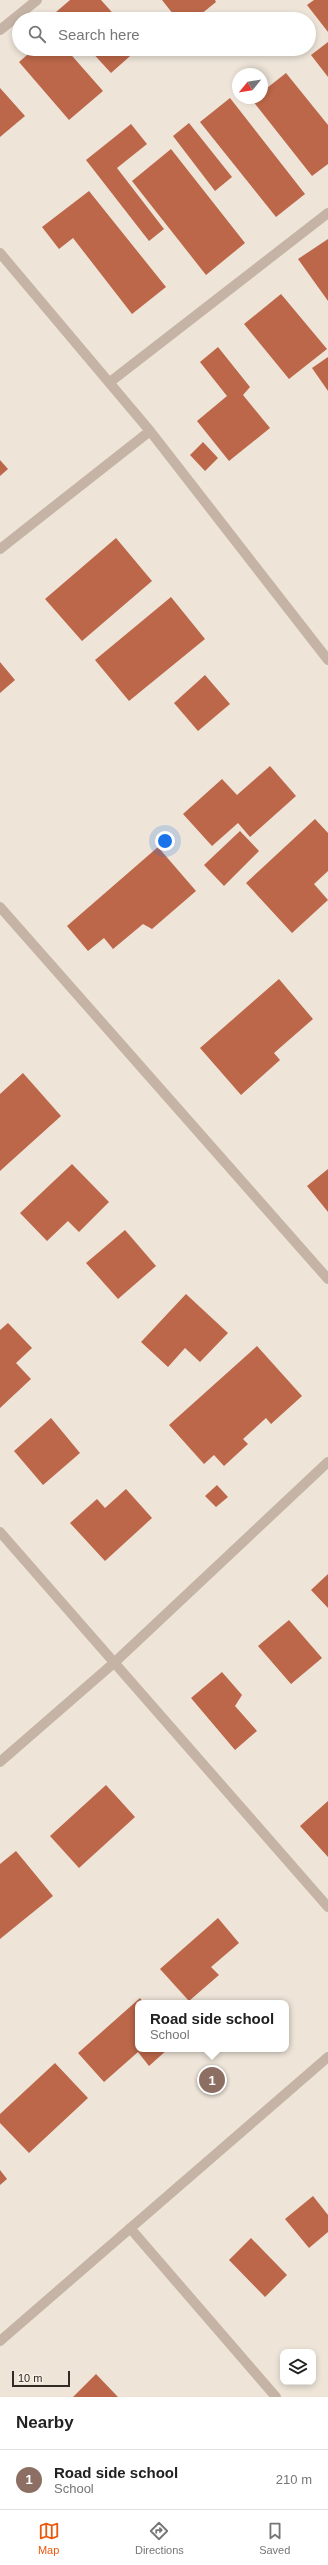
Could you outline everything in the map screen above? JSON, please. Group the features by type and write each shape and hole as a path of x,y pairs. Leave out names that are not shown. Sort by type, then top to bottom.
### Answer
{"street":[{"path":"22,12 37,0"},
{"path":"0,30 12,20"},
{"path":"110,382 328,213"},
{"path":"0,253 150,431 328,660"},
{"path":"0,549 150,431"},
{"path":"0,907 328,1279"},
{"path":"0,1762 115,1662 328,1462"},
{"path":"0,1532 328,1907"},
{"path":"0,2341 328,2057"},
{"path":"130,2228 276,2397"}],"building":[{"path":"70,0 101,0 112,12 56,12"},
{"path":"162,0 215,0 216,2 204,12 171,12"},
{"path":"314,0 328,0 328,32 316,17 316,12 312,12 307,5"},
{"path":"328,42 328,77 312,56 316,56 316,51"},
{"path":"26,56 72,56 103,91 69,120 19,62"},
{"path":"95,56 130,56 111,73"},
{"path":"286,73 328,125 328,164 312,176 255,104 268,104 268,87"},
{"path":"0,88 25,116 0,137"},
{"path":"230,98 232,104 235,104 305,194 276,217 200,122"},
{"path":"189,123 232,177 215,191 173,136"},
{"path":"131,124 147,144 117,168 164,229 149,241 86,160"},
{"path":"171,149 245,243 206,275 132,181"},
{"path":"89,191 166,287 132,314 73,238 59,249 42,227"},
{"path":"328,239 328,301 298,259"},
{"path":"281,294 327,349 289,379 244,324"},
{"path":"218,347 250,387 243,395 270,428 229,461 197,421 227,396 200,362"},
{"path":"328,357 328,391 312,368"},
{"path":"203,442 218,458 205,471 190,455"},
{"path":"0,460 8,469 0,476"},
{"path":"116,538 152,581 82,641 45,599"},
{"path":"171,597 205,639 129,701 95,660"},
{"path":"0,662 15,680 0,693"},
{"path":"205,675 230,704 198,731 174,703"},
{"path":"270,766 296,796 250,837 238,823 212,846 183,814 222,779 237,795"},
{"path":"315,819 328,833 328,871 314,884 328,900 292,933 246,883"},
{"path":"240,831 259,851 224,886 204,865"},
{"path":"158,847 196,891 152,929 143,924 113,949 104,938 88,951 67,926"},
{"path":"279,979 313,1019 274,1053 280,1060 241,1095 200,1048"},
{"path":"23,1073 61,1116 0,1171 0,1094"},
{"path":"72,1164 109,1202 79,1232 68,1221 47,1241 20,1213"},
{"path":"328,1169 328,1212 307,1186"},
{"path":"125,1230 156,1266 118,1299 86,1263"},
{"path":"186,1294 228,1333 200,1362 185,1348 168,1367 141,1342"},
{"path":"8,1323 32,1348 16,1363 31,1379 0,1408 0,1330"},
{"path":"257,1346 302,1396 271,1424 266,1418 243,1439 248,1444 224,1466 214,1455 204,1464 169,1425"},
{"path":"51,1418 80,1453 43,1485 14,1451"},
{"path":"217,1485 228,1497 216,1507 205,1496"},
{"path":"126,1489 152,1518 105,1561 70,1523 97,1499 105,1508"},
{"path":"328,1574 328,1608 311,1590"},
{"path":"289,1620 322,1658 291,1684 258,1646"},
{"path":"222,1672 242,1695 235,1706 257,1731 235,1750 191,1698"},
{"path":"106,1785 135,1817 79,1868 50,1836"},
{"path":"328,1801 328,1857 300,1826"},
{"path":"16,1851 53,1896 0,1939 0,1864"},
{"path":"218,1918 239,1943 211,1967 219,1975 190,2000 188,2000 160,1969"},
{"path":"135,2002 135,2052 138,2052 104,2082 78,2053"},
{"path":"138,2052 165,2052 149,2066"},
{"path":"55,2063 88,2098 29,2153 0,2123 0,2114"},
{"path":"0,2170 7,2179 0,2185"},
{"path":"313,2196 328,2215 328,2232 309,2248 285,2219"},
{"path":"251,2238 287,2275 265,2297 229,2260"},
{"path":"96,2374 118,2397 73,2397"}],"place":[{"name":"Road side school","path":"212,2080"}]}
